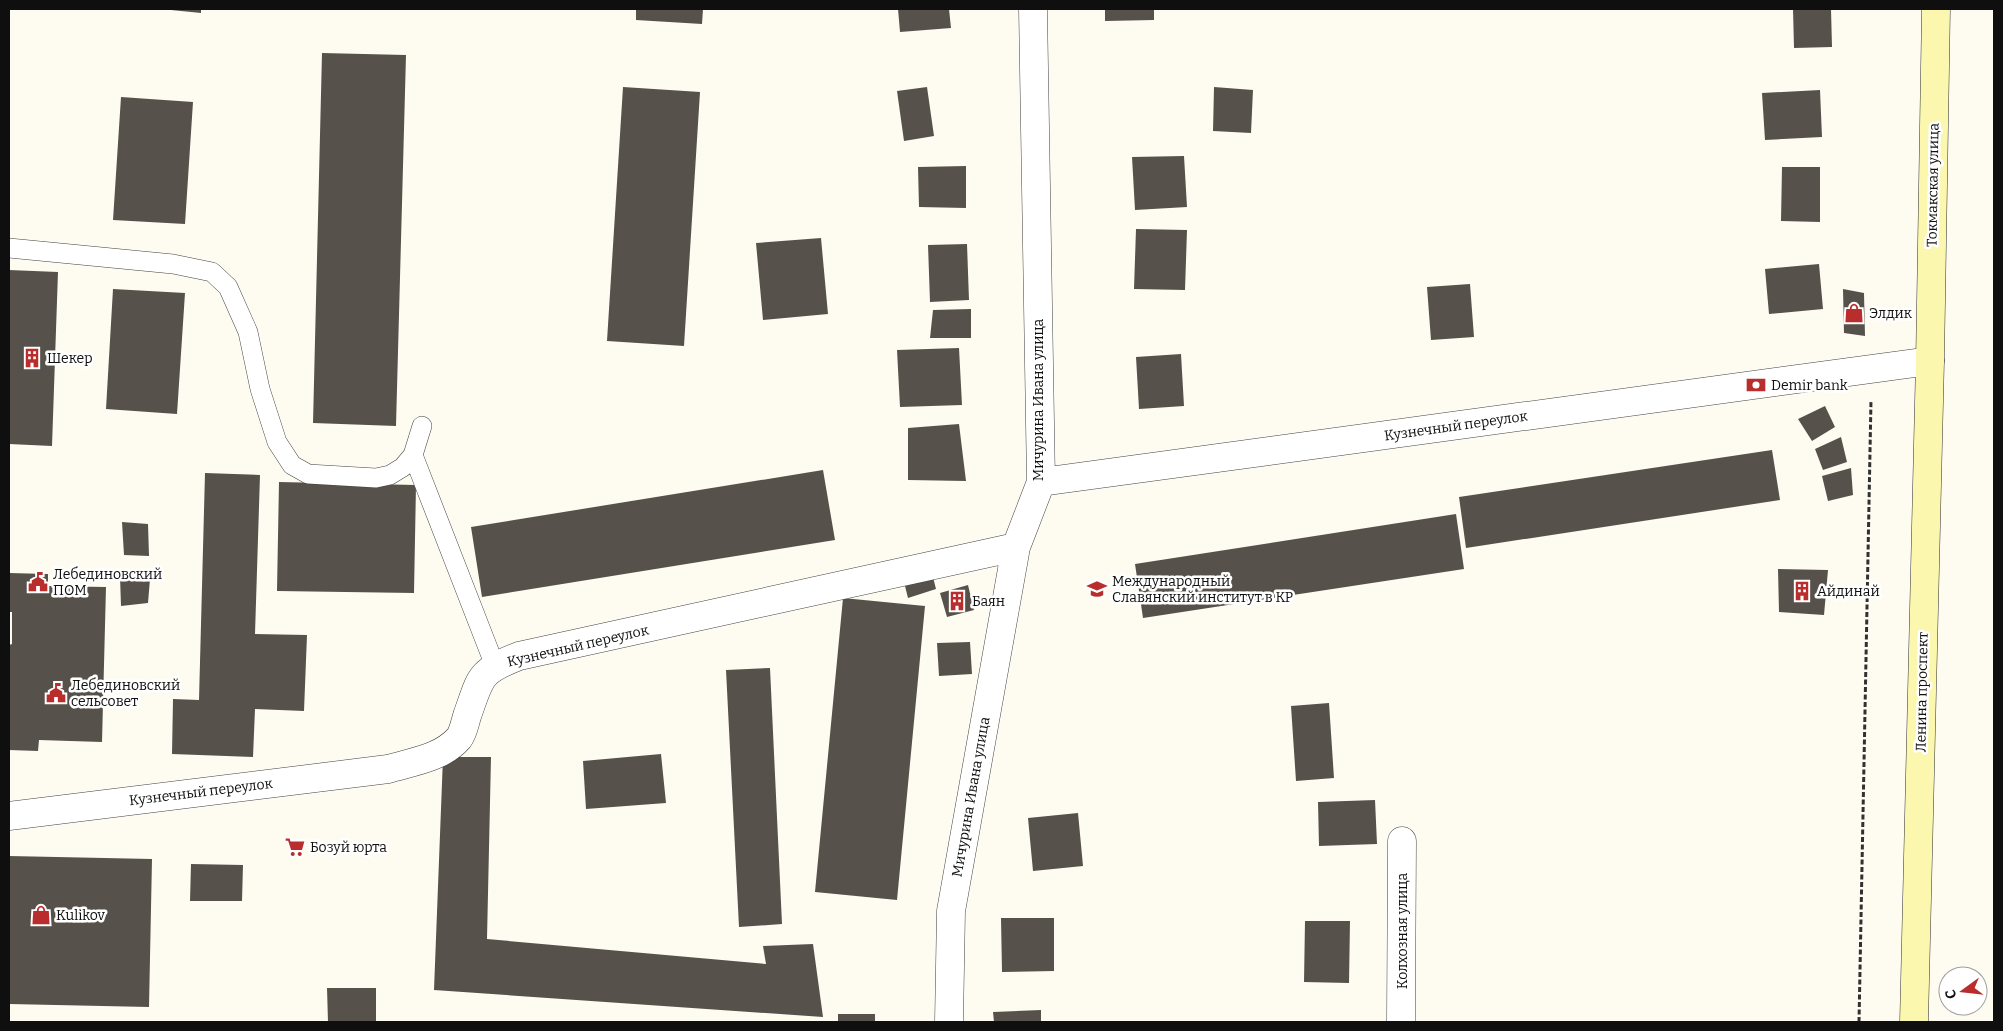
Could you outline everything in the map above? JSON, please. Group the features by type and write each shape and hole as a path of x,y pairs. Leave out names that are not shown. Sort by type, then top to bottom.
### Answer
{"main road":[{"name":"Токмакская улица","path":"1930,361 1936,9"},
{"name":"Ленина проспект","path":"1914,1022 1930,361"}],"street":[{"name":"Мичурина Ивана улица","path":"949,1022 951,911 1016,548 1041,482 1033,9"},
{"name":"Кузнечный переулок","path":"1041,482 1930,361"},
{"name":"Кузнечный переулок","path":"9,816 388,769 428,758 444,750 460,737 480,679 495,666 520,656 1016,548"},
{"name":"Колхозная улица","path":"1401,1022 1402,840"}],"lane":[{"path":"9,248 173,264 212,272 228,288 248,332 260,389 277,442 292,465 308,474 376,478 390,475 403,467 413,455 422,426"},
{"path":"413,455 495,666"}],"path":[{"path":"1859,1022 1871,370"}],"building":[{"path":"161,9 201,9 201,13"},
{"path":"636,9 703,9 702,24 636,20"},
{"path":"898,9 949,9 951,28 900,32"},
{"path":"1105,9 1154,9 1154,20 1105,21"},
{"path":"1793,9 1831,9 1832,47 1794,48"},
{"path":"322,53 406,55 396,426 313,423"},
{"path":"623,87 700,92 684,346 607,341"},
{"path":"927,87 934,136 904,141 897,91"},
{"path":"1214,87 1253,90 1251,133 1213,131"},
{"path":"1820,90 1822,137 1765,140 1762,93"},
{"path":"121,97 193,102 185,224 113,220"},
{"path":"1184,156 1187,207 1135,210 1132,157"},
{"path":"966,166 966,208 919,207 918,167"},
{"path":"1782,167 1820,167 1820,222 1781,221"},
{"path":"1136,229 1187,230 1185,290 1134,289"},
{"path":"821,238 828,314 763,320 756,243"},
{"path":"967,244 969,300 930,302 928,245"},
{"path":"1819,264 1823,309 1769,314 1765,269"},
{"name":"Шекер","path":"9,270 58,272 52,446 9,444"},
{"path":"1470,284 1474,337 1431,340 1427,287"},
{"path":"113,289 185,293 177,414 106,409"},
{"name":"Элдик","path":"1843,289 1864,293 1865,336 1844,333"},
{"path":"971,309 971,338 930,338 933,310"},
{"path":"959,348 962,405 900,407 897,350"},
{"path":"1181,354 1184,406 1139,409 1136,357"},
{"path":"1825,406 1835,427 1812,441 1798,419"},
{"path":"959,424 966,481 908,480 908,428"},
{"path":"1841,437 1847,462 1823,470 1815,449"},
{"path":"1772,450 1780,500 1466,548 1459,497"},
{"path":"1851,468 1853,495 1828,501 1822,476"},
{"path":"823,470 835,540 482,597 471,527"},
{"path":"205,473 260,475 255,634 307,635 304,711 255,709 253,757 172,754 173,699 199,700"},
{"path":"279,482 416,485 414,593 277,591"},
{"path":"1456,514 1464,569 1143,618 1135,564"},
{"path":"122,522 148,524 149,556 124,555"},
{"name":"Айдинай","path":"1778,569 1828,570 1824,615 1779,612"},
{"name":"Лебединовский сельсовет","path":"9,573 48,574 48,586 106,587 102,742 39,740 38,751 9,750 9,645 12,644 12,612 9,612"},
{"path":"120,576 150,579 148,603 121,606"},
{"path":"933,577 936,589 908,598 905,586"},
{"name":"Баян","path":"968,585 974,610 947,617 940,593"},
{"path":"843,598 925,606 897,900 815,892"},
{"path":"970,642 972,674 939,676 937,643"},
{"path":"770,668 782,924 739,927 726,670"},
{"path":"1329,703 1334,778 1296,781 1291,706"},
{"path":"661,754 666,803 586,809 583,761"},
{"path":"443,757 491,757 487,939 766,964 763,946 813,944 823,1017 434,990"},
{"path":"1375,800 1377,844 1319,846 1318,802"},
{"path":"1078,813 1083,866 1033,871 1028,818"},
{"path":"9,856 152,859 149,1007 9,1004"},
{"path":"191,864 243,865 242,901 190,901"},
{"path":"1001,918 1054,918 1054,971 1002,972"},
{"path":"1305,921 1350,921 1349,983 1304,982"},
{"path":"327,988 376,988 376,1022 328,1022"},
{"path":"1041,1010 1041,1022 994,1022 993,1012"},
{"path":"838,1014 875,1014 875,1022 838,1022"}],"place":[{"name":"Элдик","path":"1854,313"},
{"name":"Шекер","path":"32,358"},
{"name":"Demir bank","path":"1756,385"},
{"name":"Лебединовский ПОМ","path":"38,582"},
{"name":"Международный Славянский институт в КР","path":"1097,589"},
{"name":"Айдинай","path":"1802,591"},
{"name":"Баян","path":"957,601"},
{"name":"Лебединовский сельсовет","path":"56,693"},
{"name":"Бозуй юрта","path":"295,847"},
{"name":"Kulikov","path":"41,915"}]}
